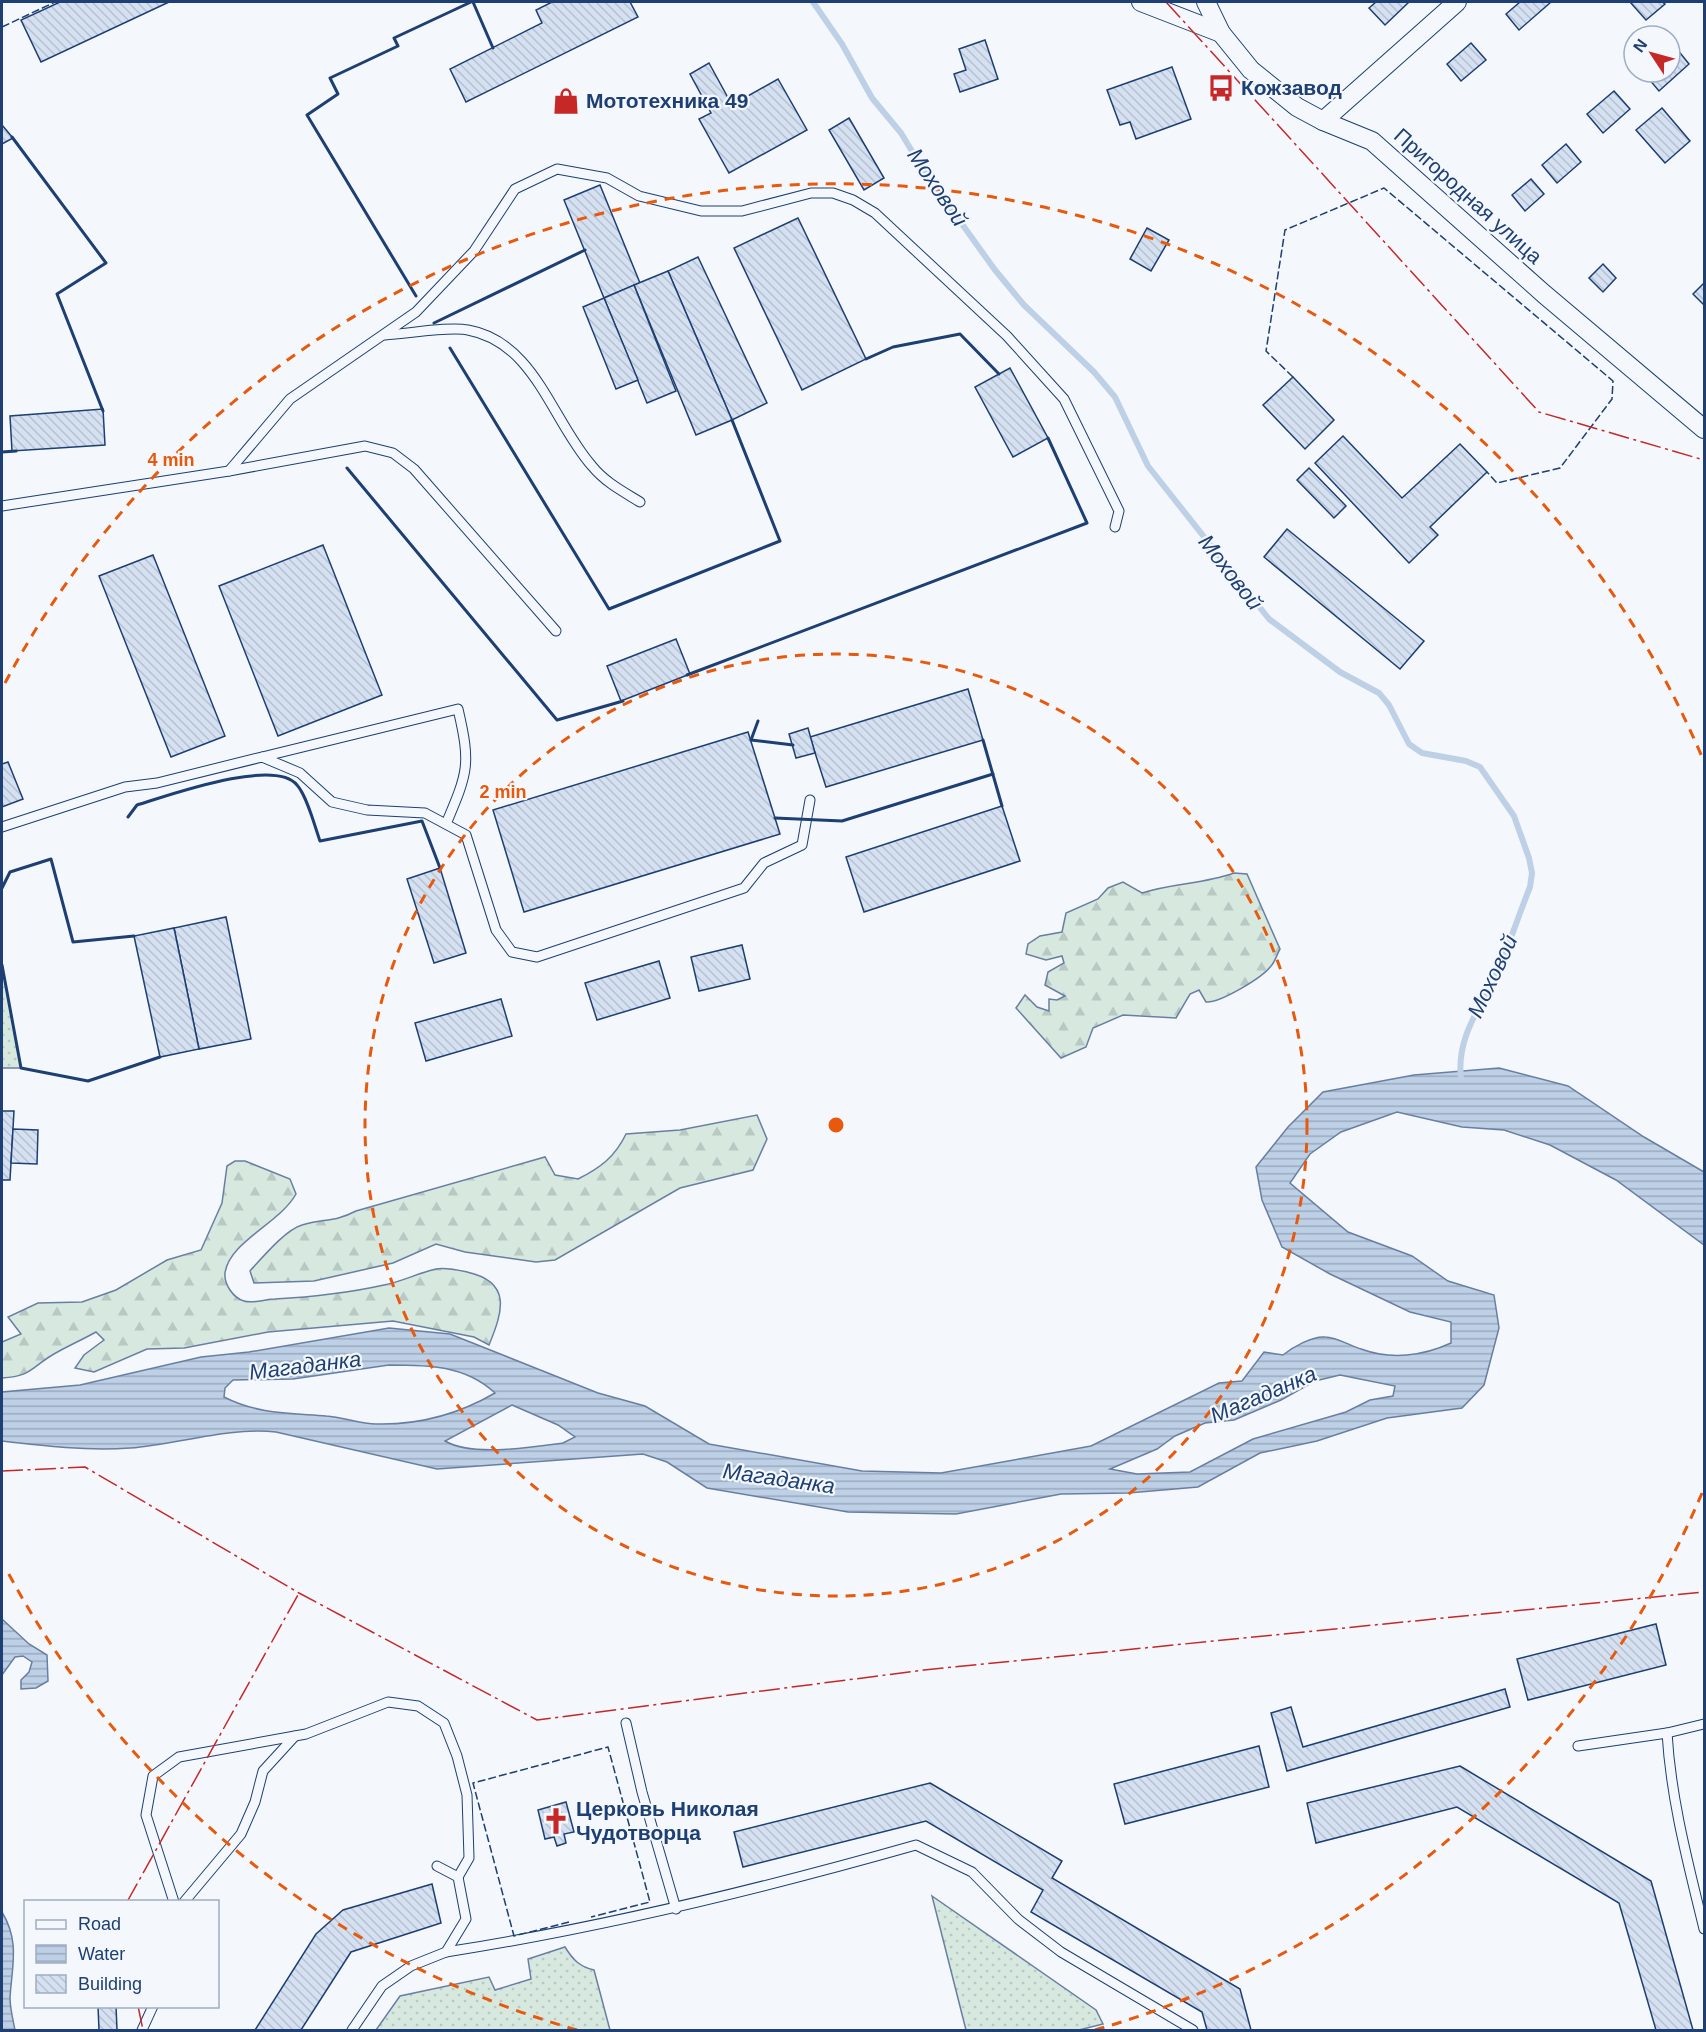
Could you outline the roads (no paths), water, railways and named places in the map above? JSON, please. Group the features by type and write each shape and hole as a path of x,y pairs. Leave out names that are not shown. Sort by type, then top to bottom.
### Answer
{"street":[{"path":"1141,2 1221,33"},
{"name":"Пригородная улица","path":"1206,2 1221,33 1251,70 1297,106 1323,121 1372,141 1544,294 1704,429"},
{"path":"1323,121 1457,2"}],"lane":[{"path":"229,471 290,399 416,312 474,251 515,189 557,169 607,178 639,196 702,211 742,211 812,193 833,192 875,213 1007,336 1064,399 1119,511 1115,527"},
{"path":"383,335 467,329 499,341 530,370 590,465 607,481 640,502"},
{"path":"2,506 229,471 365,446 393,453 414,470 556,631"},
{"path":"2,826 125,787 157,783 458,709 467,749 466,777 446,824"},
{"path":"262,757 300,773 332,802 367,810 425,813 466,835 496,930 512,952 537,957 744,888 764,863 802,845 810,800"},
{"path":"173,1900 146,1815 153,1776 179,1757 295,1736 388,1702 418,1706 444,1723 457,1756 467,1795 469,1858 458,1877 466,1919 446,1952"},
{"path":"626,1723 642,1792 676,1909"},
{"path":"1578,1746 1667,1733 1704,1724"},
{"path":"1667,1733 1670,1777 1677,1818 1704,1929"},
{"path":"186,1900 242,1834 255,1802 263,1771 295,1736"},
{"path":"352,2031 382,1986 411,1966 446,1952 676,1909 782,1883 916,1845 972,1872 1018,1918 1061,1952 1193,2031"},
{"path":"437,1866 458,1877"},
{"path":"142,2031 153,2008"}],"water":[{"name":"Магаданка","path":"1499,1068 1568,1086 1644,1137 1704,1172 1704,1245 1616,1180 1550,1145 1504,1130 1462,1127 1397,1112 1341,1132 1310,1154 1290,1183 1348,1232 1412,1256 1448,1281 1494,1295 1499,1328 1484,1385 1462,1408 1387,1418 1317,1441 1260,1453 1198,1487 1128,1493 1061,1494 956,1514 848,1512 707,1488 667,1462 643,1454 437,1469 276,1432 240,1432 114,1449 66,1448 2,1441 2,1392 80,1385 201,1357 249,1352 389,1328 450,1334 598,1393 645,1406 709,1444 862,1471 941,1473 1091,1446 1219,1383 1242,1381 1264,1352 1283,1355 1303,1343 1320,1337 1334,1338 1357,1348 1384,1355 1418,1354 1451,1343 1451,1322 1410,1312 1330,1274 1282,1247 1262,1200 1256,1167 1288,1127 1323,1092 1414,1075","holes":["389,1365 445,1368 471,1377 495,1393 467,1407 438,1417 392,1424 370,1424 332,1417 261,1410 224,1397 225,1388 233,1380 293,1379","1340,1375 1395,1386 1393,1396 1370,1400 1346,1412 1253,1439 1190,1472 1137,1474 1110,1469 1157,1449 1175,1436 1205,1423 1234,1420 1281,1400 1315,1381","512,1405 558,1425 575,1437 563,1443 503,1450 471,1449 445,1441"]},
{"path":"2,1619 29,1644 47,1655 48,1681 36,1688 21,1689 21,1680 29,1672 32,1662 23,1656 15,1657 2,1675"},
{"path":"2,1912 8,1923 13,1944 10,1998 15,2030 2,2030"}],"waterway":[{"name":"Моховой","path":"813,2 842,44 872,98 901,133 924,171 995,270 1024,305 1094,372 1115,397 1148,466 1269,619 1340,672 1379,693 1389,705 1409,744 1422,753 1466,761 1480,767 1514,816 1529,858 1532,873 1530,887 1498,970 1466,1035 1460,1063 1461,1078"}],"place":[{"name":"Кожзавод","path":"1221,88"},
{"name":"Мототехника 49","path":"566,101"},
{"name":"Церковь Николая Чудотворца","path":"556,1821"}]}
